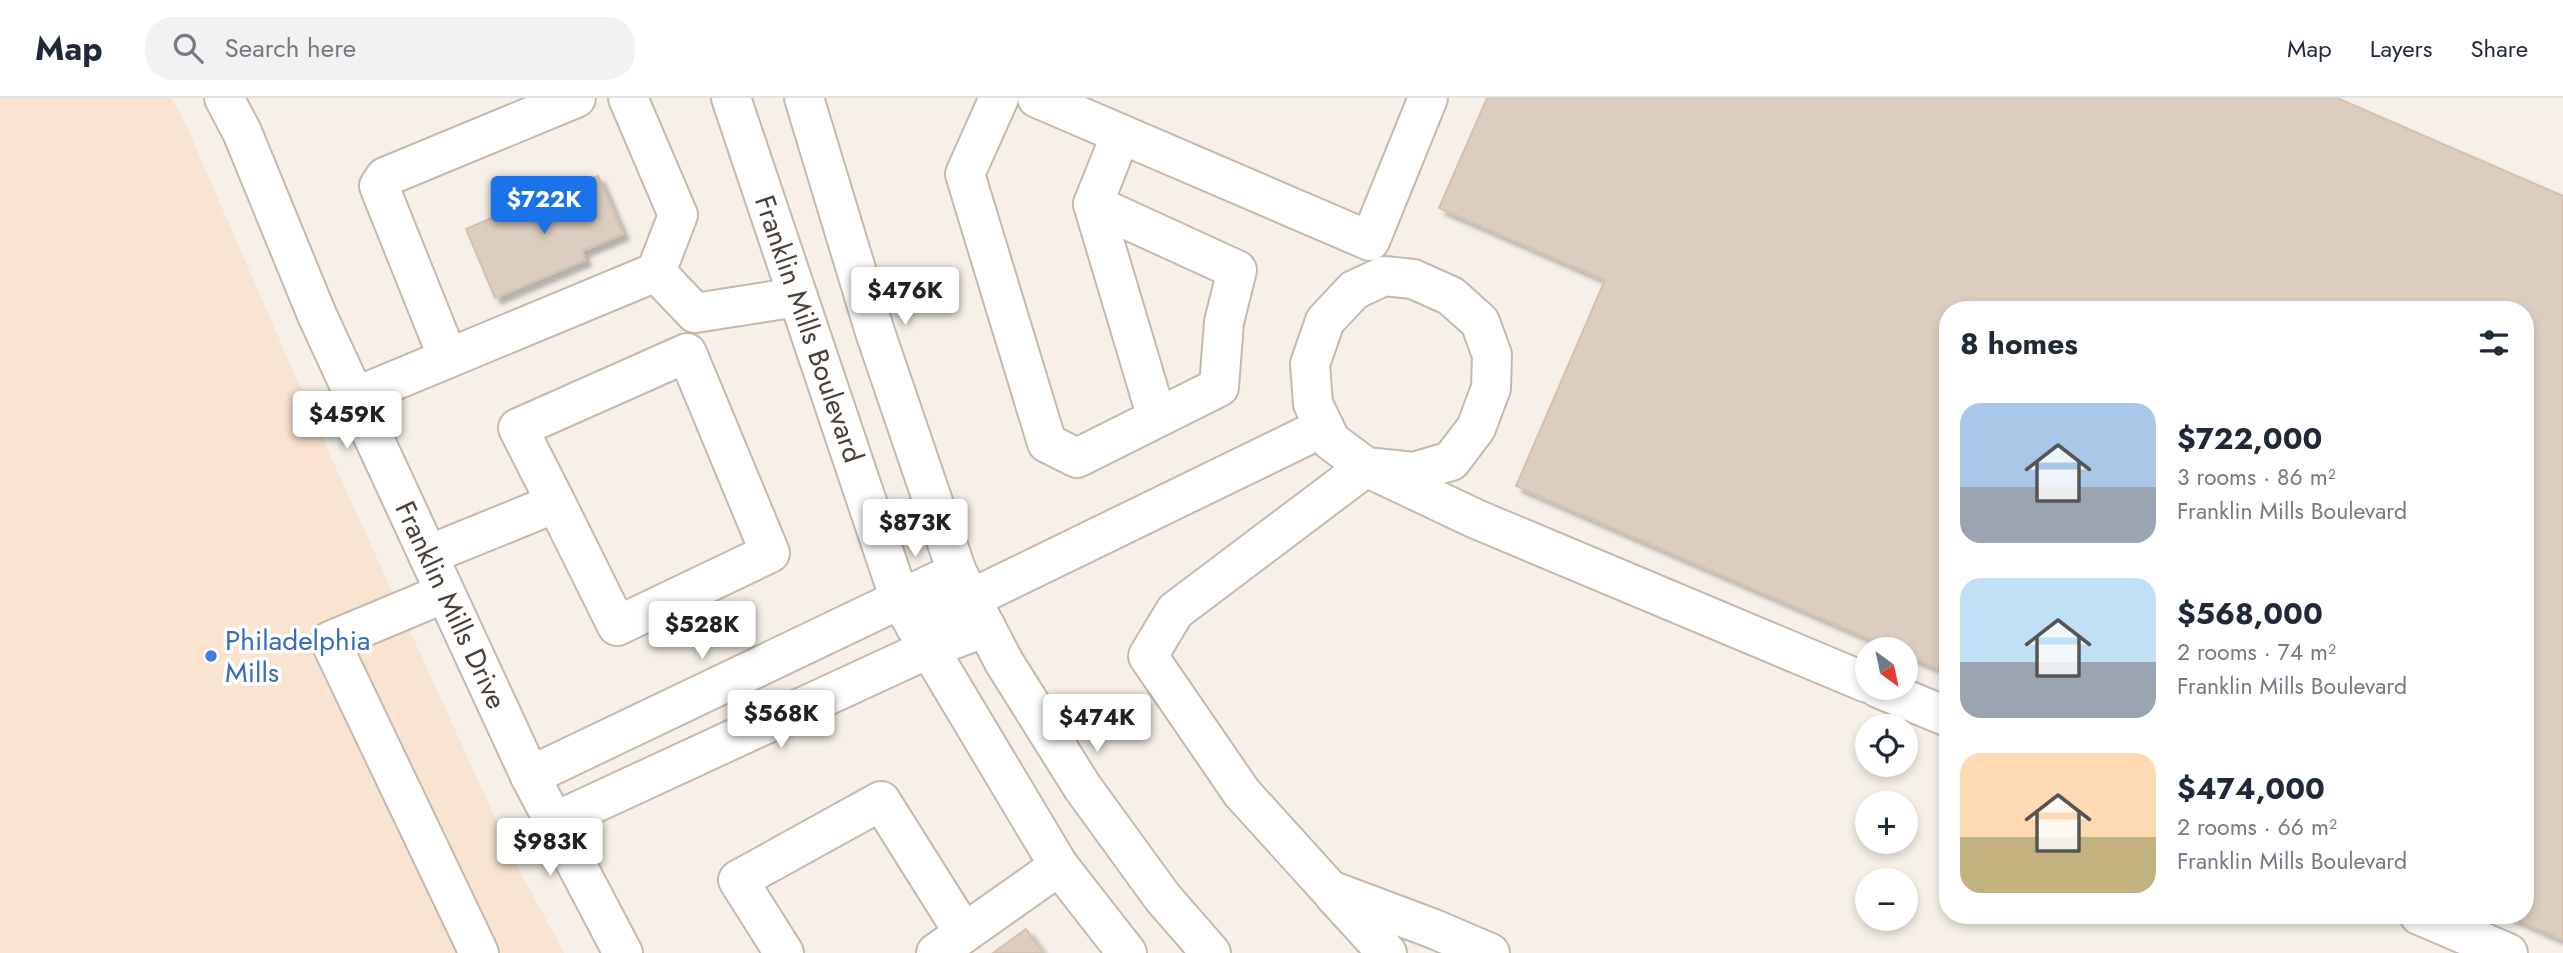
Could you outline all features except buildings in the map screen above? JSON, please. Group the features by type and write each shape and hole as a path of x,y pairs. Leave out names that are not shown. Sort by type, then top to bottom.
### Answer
{"street":[{"name":"Franklin Mills Drive","path":"224,98 242,132 317,315 530,776 623,953"},
{"path":"448,358 379,186 385,177 576,98"},
{"path":"355,397 656,272 678,215 628,98"},
{"name":"Franklin Mills Boulevard","path":"731,98 798,297 915,625 1059,866 1127,953"},
{"path":"804,98 875,332 971,599 1004,662 1083,788 1163,898 1211,953"},
{"path":"999,98 965,174 1047,443 1077,458 1219,387 1224,322 1237,270 1093,204"},
{"path":"1037,98 1370,240"},
{"path":"1384,276 1370,240 1428,98"},
{"path":"1121,134 1093,204 1157,418"},
{"path":"656,272 695,313"},
{"path":"1387,953 1242,793 1148,656 1175,611 1366,467 1414,472 1451,461 1476,428 1491,388 1492,355 1480,323 1451,296 1413,279 1384,276 1354,290 1325,321 1310,364 1313,404 1331,441 1366,467 1476,519 1855,678"},
{"path":"695,313 798,297"},
{"path":"687,353 518,428 617,626 770,553 687,353 695,313"},
{"path":"530,776 915,625 1324,427"},
{"path":"428,555 556,503"},
{"path":"445,593 330,641 479,953"},
{"path":"554,822 915,625 971,599"},
{"path":"1907,700 1939,713"},
{"path":"784,953 738,880 881,801 950,943 1059,866"},
{"path":"1330,890 1490,953"},
{"path":"2439,924 2508,953"}],"shaded area":[{"name":"Philadelphia Mills","path":"0,98 171,98 184,121 326,446 517,866 564,953 0,953"}],"place":[{"name":"Philadelphia Mills","path":"211,656"}]}
